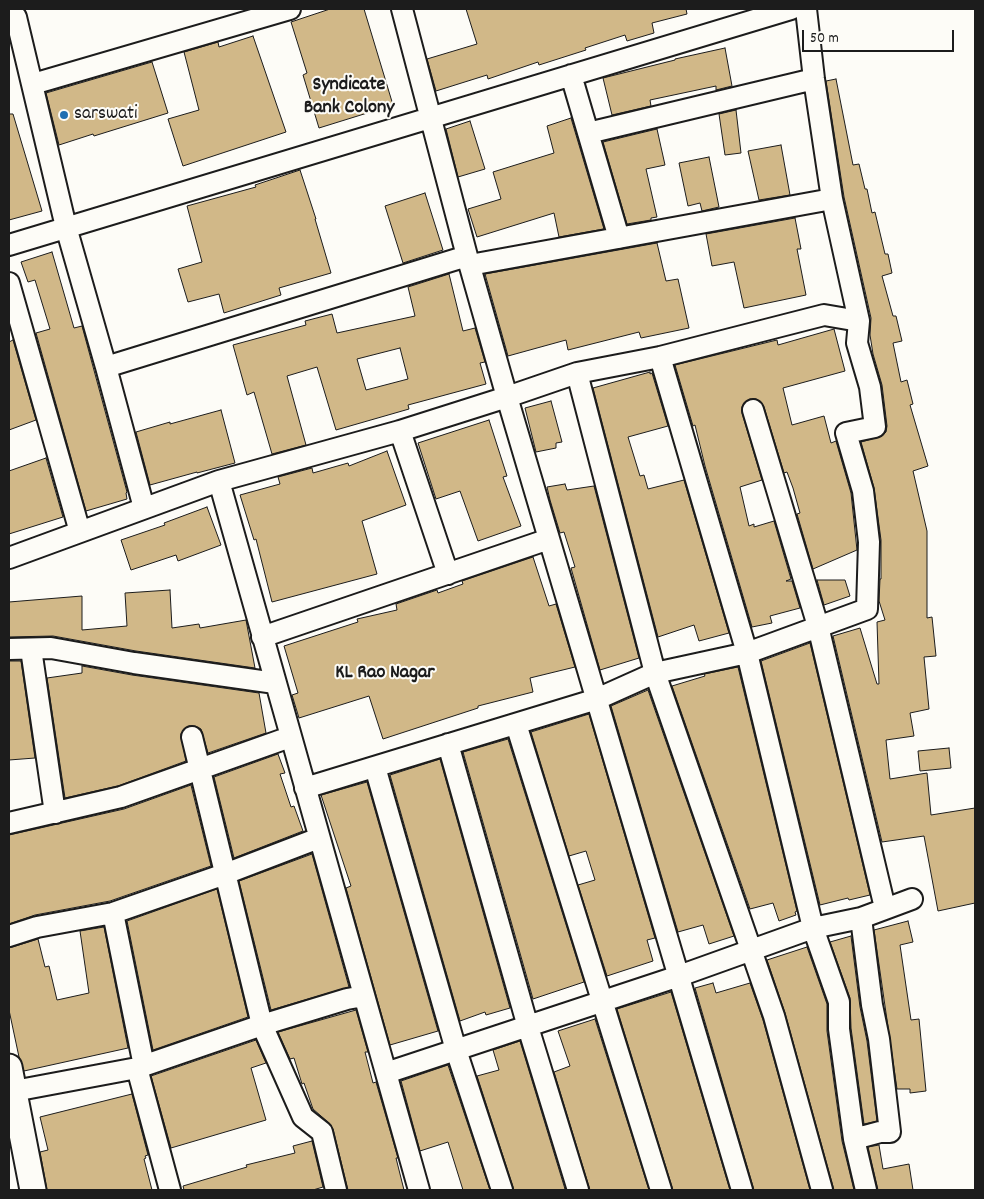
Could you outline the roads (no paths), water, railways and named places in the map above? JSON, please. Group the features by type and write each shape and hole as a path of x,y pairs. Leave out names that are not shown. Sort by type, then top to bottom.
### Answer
{"street":[{"path":"33,84 290,9"},
{"path":"402,9 507,397 742,1190"},
{"path":"9,245 791,9"},
{"path":"304,788 597,699 655,672 747,653 866,610 869,542 863,491 846,433 875,427 870,387 858,343 859,321 832,199 814,79 806,9"},
{"path":"16,17 66,227 144,508"},
{"path":"571,75 619,238"},
{"path":"588,134 814,79"},
{"path":"106,367 469,261 619,238 832,199"},
{"path":"9,283 80,532"},
{"path":"9,558 219,481 400,430 577,373 660,357 824,315 859,321"},
{"path":"660,357 747,653 813,928 839,1002 839,1029 854,1139 866,1190"},
{"path":"577,373 655,672 774,1016 822,1190"},
{"path":"753,410 818,626 885,908"},
{"path":"400,430 448,574"},
{"path":"219,481 304,788 419,1190"},
{"path":"262,637 549,539"},
{"path":"9,649 52,648 134,663 275,683"},
{"path":"31,649 55,813"},
{"path":"516,724 661,1190"},
{"path":"192,737 262,1025 303,1117 322,1132 336,1190"},
{"path":"9,823 121,797 290,738"},
{"path":"448,744 528,1027 578,1190"},
{"path":"375,767 456,1050 502,1190"},
{"path":"9,936 37,927 113,913 225,874 319,838"},
{"path":"386,1073 603,1002 813,928 861,918 912,899"},
{"path":"113,913 141,1067 170,1190"},
{"path":"854,1139 880,1132 890,1132 879,1039 872,1005 861,918"},
{"path":"14,1091 141,1067 262,1025 347,999 364,996"},
{"path":"9,1067 32,1190"}],"place":[{"name":"sarswati","path":"64,115"}],"district":[{"name":"Syndicate Bank Colony","path":"349,98"},
{"name":"KL Rao Nagar","path":"385,674"}]}
